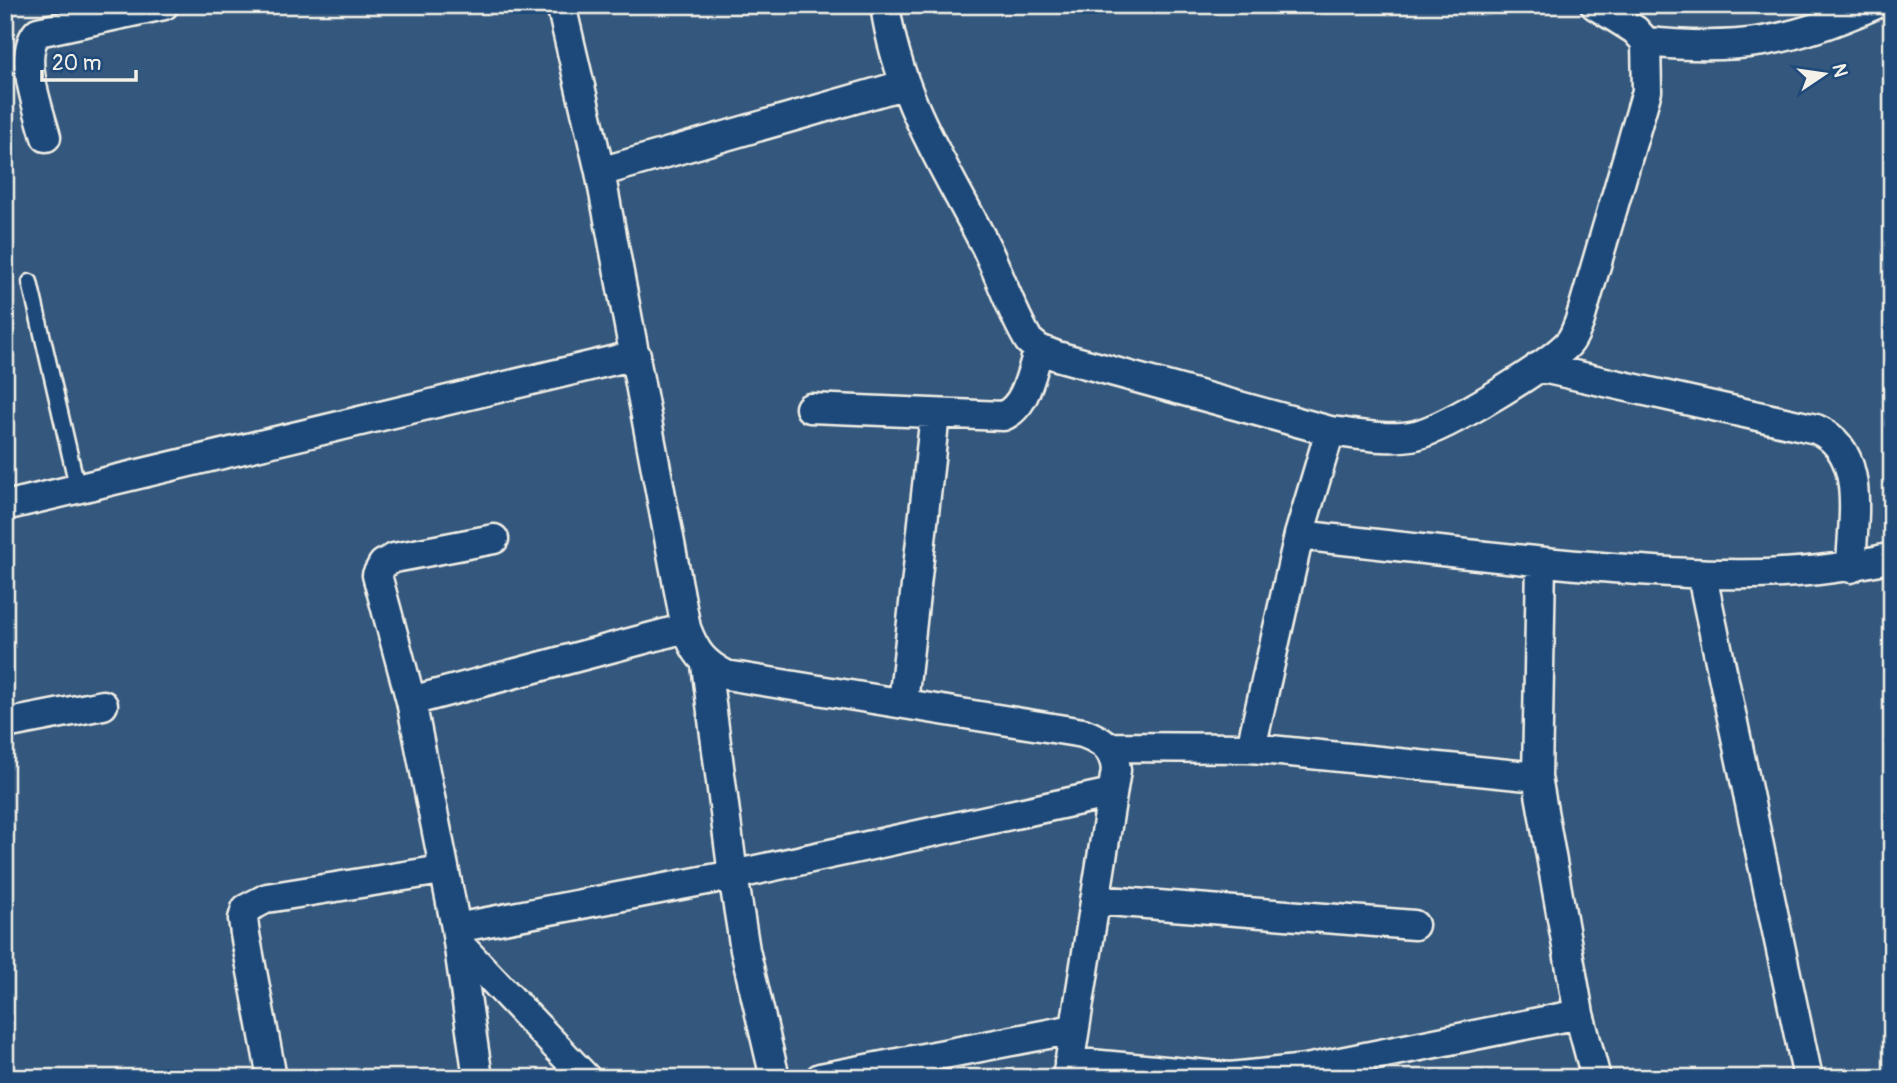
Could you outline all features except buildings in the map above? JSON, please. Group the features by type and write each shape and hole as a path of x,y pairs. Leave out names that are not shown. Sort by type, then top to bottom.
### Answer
{"street":[{"path":"46,137 28,60 32,38 38,32 164,5"},
{"path":"561,5 600,172 686,628 695,651 706,665 726,675 1083,733 1109,747 1251,748 1537,777"},
{"path":"885,5 890,43 903,85 987,250 1020,326 1039,349 1330,431 1381,437 1415,435 1446,422 1538,367 1570,342 1580,320 1647,92 1646,42"},
{"path":"1595,5 1634,30 1646,42 1704,48 1776,41 1874,5"},
{"path":"600,172 903,85"},
{"path":"810,408 1003,416 1013,412 1020,402 1039,349"},
{"path":"5,506 636,355"},
{"path":"1538,367 1816,429 1832,435 1844,449 1852,468 1851,568"},
{"path":"903,704 935,414"},
{"path":"1251,748 1299,535 1330,431"},
{"path":"1299,535 1541,562 1702,576 1799,573 1851,568 1892,558"},
{"path":"478,1078 457,936 411,701 377,575 383,564 394,558 495,539"},
{"path":"1541,562 1537,777 1579,1014 1597,1078"},
{"path":"1702,576 1808,1078"},
{"path":"411,701 686,628"},
{"path":"706,665 745,950 775,1078"},
{"path":"5,724 103,705"},
{"path":"1109,747 1116,769 1068,1070 1230,1077 1265,1075 1579,1014"},
{"path":"457,936 1112,793"},
{"path":"272,1078 244,934 243,919 246,909 267,898 442,870"},
{"path":"1095,900 1414,925"},
{"path":"457,936 586,1078"},
{"path":"820,1078 883,1072 1074,1029"}],"lane":[{"path":"30,282 78,490"}]}
